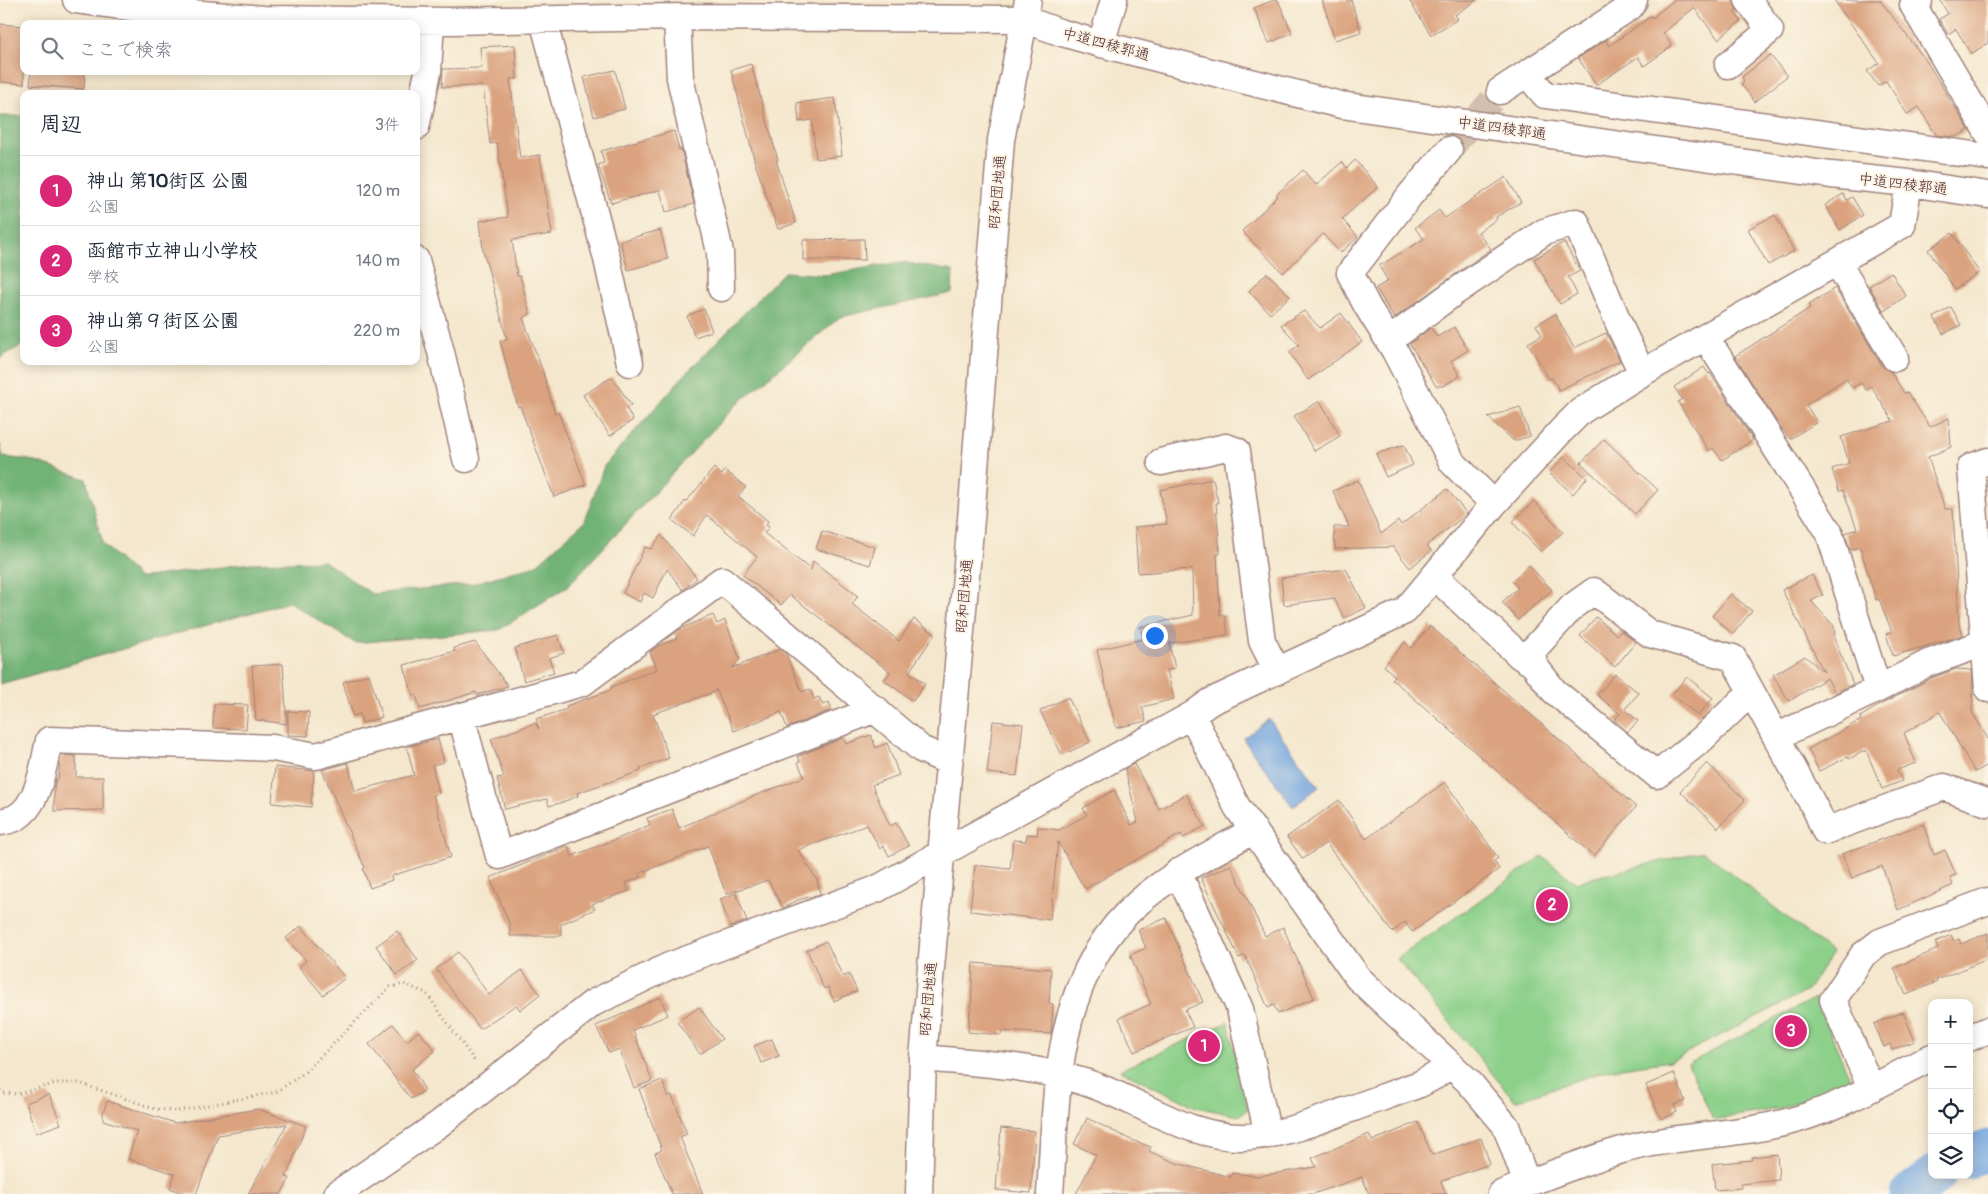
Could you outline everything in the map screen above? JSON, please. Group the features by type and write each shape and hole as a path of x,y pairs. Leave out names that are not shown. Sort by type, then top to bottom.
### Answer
{"street":[{"path":"76,0 153,10 264,19 348,20"},
{"path":"1101,44 1114,0"},
{"path":"1500,92 1630,7 1634,0"},
{"path":"1919,0 1913,5 1988,133"},
{"path":"1728,65 1770,30 1752,2"},
{"path":"420,21 543,20 1026,9"},
{"name":"中道四稜郭通","path":"1026,9 1059,32 1340,105 1831,175 1988,195"},
{"name":"昭和団地通","path":"919,1194 924,1058 1001,140 1026,9"},
{"path":"677,17 680,78 720,252 721,288"},
{"path":"543,20 606,259 630,363"},
{"path":"420,109 428,72 431,21"},
{"path":"1527,74 1545,94 1988,157"},
{"path":"1449,150 1411,194 1350,273 1367,306 1395,351 1452,462 1494,504"},
{"path":"337,1194 440,1124 593,1002 669,966 877,889 1192,715 1210,702 1405,611 1494,504 1560,431 1582,411 1642,373 1902,225 1909,184"},
{"path":"1398,334 1452,294 1544,232 1576,222 1622,331 1642,373"},
{"path":"1843,272 1895,358"},
{"path":"420,275 441,352 466,459"},
{"path":"1712,347 1829,532 1878,688"},
{"path":"1162,462 1226,446 1237,451 1262,641 1277,671"},
{"path":"1988,461 1971,467 1988,689"},
{"path":"0,822 16,817 30,803 40,785 49,740 273,748 316,756 582,683 722,580 921,749 949,762"},
{"path":"1444,586 1520,656 1533,664 1554,690 1657,775 1702,739 1751,692"},
{"path":"1533,664 1533,650 1573,606 1594,591 1650,634 1732,658 1817,812 1825,832 1944,787 1988,803"},
{"path":"1776,737 1928,662 1984,643"},
{"path":"461,716 499,856 876,709"},
{"path":"1192,715 1238,807 1358,978 1469,1082 1506,1126 1527,1184"},
{"path":"1050,1194 1058,1075 1071,1008 1084,973 1114,927 1138,902 1178,872 1254,830"},
{"path":"1178,872 1240,1009 1268,1135"},
{"path":"1871,1088 1833,1000 1863,955 1880,942 1988,902"},
{"path":"1973,1036 1988,1030"},
{"path":"924,1058 1026,1068 1058,1075 1085,1082 1187,1126 1214,1134 1242,1137 1291,1131 1420,1084 1435,1076 1450,1064"},
{"path":"1501,1194 1622,1150 1666,1141 1772,1126 1798,1119 1846,1102 1928,1059"}],"path":[{"path":"0,1090 4,1093 18,1094 57,1083 79,1083 156,1109 178,1111 276,1092 304,1073 390,987 404,984 426,993 491,1084"}],"green space":[{"path":"0,116 20,116 20,346 0,358"},
{"path":"901,262 953,271 952,293 840,317 735,406 568,586 499,630 355,643 289,602 0,684 0,444 3,457 30,460 86,479 103,544 139,578 251,563 324,561 372,594 471,584 536,565 585,521 604,466 678,382 784,272 825,275"},
{"path":"1703,851 1832,953 1807,991 1670,1061 1607,1070 1515,1101 1397,959 1542,856 1575,882"},
{"path":"1815,998 1849,1076 1846,1085 1782,1108 1713,1120 1688,1064"},
{"path":"1228,1022 1248,1109 1239,1116 1196,1107 1120,1070"}],"water":[{"path":"1269,719 1319,787 1293,807 1243,739"}],"building":[{"path":"1278,0 1292,33 1269,43 1254,8"},
{"path":"1322,0 1351,0 1361,32 1335,40"},
{"path":"1409,0 1477,0 1455,15 1458,19 1431,35"},
{"path":"1674,0 1733,0 1737,10 1734,12 1741,21 1718,39 1694,8 1663,33 1672,46 1644,66 1638,57 1596,85 1578,58 1606,40 1609,46 1651,16 1652,18"},
{"path":"1834,0 1880,0 1927,62 1969,130 1956,137 1936,135 1919,107 1907,114 1886,81 1878,86 1867,71 1879,63"},
{"path":"1940,0 1988,0 1988,43 1971,54 1956,29 1948,34 1939,19 1948,14"},
{"path":"0,24 20,26 20,75 24,75 24,84 0,82"},
{"path":"515,45 517,79 510,79 520,158 540,155 552,234 512,240 517,276 520,276 530,314 523,318 542,369 555,414 558,412 586,485 554,497 520,406 518,407 500,341 507,339 483,250 480,221 508,217 497,143 490,144 483,86 442,87 443,69 482,68 480,47"},
{"path":"1770,55 1787,76 1755,102 1741,84 1744,81 1742,77"},
{"path":"751,64 778,160 776,160 796,223 778,229 756,166 731,70"},
{"path":"615,70 625,109 594,117 584,77"},
{"path":"31,75 85,75 84,89 30,85"},
{"path":"835,98 842,156 816,159 812,120 799,122 797,103"},
{"path":"674,131 679,150 681,149 694,204 666,212 660,190 611,203 598,165 604,163 601,151"},
{"path":"1355,160 1378,187 1342,219 1358,237 1340,253 1323,234 1283,273 1242,231 1303,170 1316,185 1342,162 1347,168"},
{"path":"1506,177 1521,202 1496,217 1497,219 1478,232 1491,249 1394,318 1376,288 1388,281 1379,266 1424,239 1415,228 1439,210 1445,218"},
{"path":"1843,194 1847,200 1852,197 1863,215 1840,230 1825,205"},
{"path":"1775,215 1794,251 1768,265 1748,229"},
{"path":"660,230 668,259 628,270 620,241"},
{"path":"1952,233 1979,272 1955,289 1928,250"},
{"path":"864,239 865,260 803,260 803,240"},
{"path":"1564,242 1580,271 1568,277 1577,294 1560,304 1534,259"},
{"path":"1891,272 1906,296 1884,311 1869,286"},
{"path":"1267,273 1290,296 1270,314 1249,291"},
{"path":"1835,288 1882,366 1891,372 1904,393 1907,392 1930,427 1949,418 1951,447 1928,457 1945,509 1953,509 1959,623 1963,635 1893,656 1886,634 1892,632 1879,599 1876,600 1860,547 1850,550 1845,533 1857,529 1843,490 1839,491 1832,469 1849,463 1841,437 1893,421 1871,386 1866,390 1861,383 1852,388 1846,378 1806,405 1817,422 1790,439 1778,424 1735,356 1810,308 1809,305"},
{"path":"1951,307 1961,325 1943,334 1934,317"},
{"path":"704,309 712,331 695,337 687,316"},
{"path":"1304,311 1320,328 1341,313 1362,342 1308,380 1289,352 1299,345 1281,325"},
{"path":"1555,314 1574,348 1606,333 1620,361 1559,390 1552,378 1549,379 1528,343 1542,335 1536,325"},
{"path":"1454,327 1468,350 1451,361 1460,376 1443,386 1436,386 1410,344 1431,328 1437,337"},
{"path":"1704,367 1710,373 1753,440 1722,460 1713,448 1709,451 1678,402 1682,399 1674,387"},
{"path":"612,377 631,405 626,408 633,420 610,436 583,395"},
{"path":"1320,401 1340,436 1314,451 1294,416"},
{"path":"1520,407 1530,436 1514,441 1488,417"},
{"path":"1604,439 1658,490 1635,514 1581,463"},
{"path":"1404,445 1413,465 1386,477 1376,454"},
{"path":"1564,457 1587,478 1573,494 1549,473"},
{"path":"714,468 722,475 725,470 746,487 738,496 768,521 766,525 769,527 764,533 811,570 813,561 858,596 852,604 899,641 914,619 935,634 909,672 925,684 913,701 884,680 890,672 790,595 781,605 743,575 757,557 707,515 693,536 672,520 685,501"},
{"path":"1213,479 1218,503 1216,503 1220,554 1217,554 1220,615 1225,615 1228,635 1169,643 1175,668 1167,670 1174,699 1142,707 1146,721 1116,728 1097,650 1143,639 1140,627 1193,615 1192,569 1138,573 1135,527 1167,524 1160,490"},
{"path":"1358,480 1381,534 1398,521 1401,525 1447,489 1467,514 1427,545 1431,551 1410,568 1393,547 1335,549 1334,527 1349,527 1333,491"},
{"path":"1534,501 1563,532 1541,552 1512,522"},
{"path":"822,531 875,547 870,565 816,549"},
{"path":"661,535 697,578 683,590 667,569 653,598 644,593 640,602 623,593 645,547 651,549"},
{"path":"1529,565 1552,590 1518,620 1502,602 1518,588 1512,581"},
{"path":"1346,569 1366,608 1344,618 1334,598 1284,605 1281,578"},
{"path":"1812,575 1823,595 1811,601 1834,626 1835,641 1853,684 1835,693 1827,678 1789,701 1773,675 1805,656 1824,672 1782,590"},
{"path":"1731,594 1752,611 1733,634 1712,616"},
{"path":"713,615 717,624 725,620 740,659 732,668 781,649 786,654 802,692 810,689 814,699 819,697 823,705 829,702 832,710 787,728 781,712 734,731 716,689 714,692 653,714 669,758 640,769 641,771 577,793 578,796 560,803 549,806 547,799 505,809 497,778 504,777 491,739 535,723 539,729 536,719 567,709 566,706 611,690 611,687 657,669 650,652 658,646 677,638 675,633 682,628"},
{"path":"1596,617 1617,635 1621,631 1636,642 1615,667 1580,636"},
{"path":"1430,626 1636,807 1594,856 1392,679 1395,676 1384,666 1405,642 1411,648"},
{"path":"558,635 564,653 549,658 554,672 524,681 515,648"},
{"path":"475,642 508,686 477,695 476,692 420,709 416,695 413,696 404,665 455,651 454,648"},
{"path":"283,664 287,724 256,720 252,666"},
{"path":"1956,669 1972,670 1972,712 1988,739 1988,765 1975,772 1940,712 1904,733 1916,763 1897,770 1902,781 1882,789 1866,750 1819,771 1808,749 1861,720 1860,717 1878,706 1934,677"},
{"path":"369,674 382,717 362,723 360,714 353,716 343,682"},
{"path":"1615,674 1639,693 1625,709 1638,721 1628,732 1614,720 1620,714 1597,695"},
{"path":"1687,677 1713,698 1698,716 1672,694"},
{"path":"1068,697 1090,742 1062,755 1040,711"},
{"path":"214,704 248,705 246,729 213,728"},
{"path":"288,711 309,712 308,736 288,735"},
{"path":"993,721 1023,724 1017,776 987,773"},
{"path":"871,735 876,748 887,743 899,775 872,785 890,826 896,823 909,846 889,856 884,846 880,849 867,825 798,850 817,880 820,894 798,900 783,908 768,880 726,894 708,846 640,873 641,877 626,883 629,891 592,904 595,909 561,924 561,936 510,936 510,925 490,878 568,846 572,856 650,825 647,818 672,809 679,828 804,777 798,762 800,761 798,756 843,738 846,744"},
{"path":"438,739 444,762 432,765 439,793 433,795 451,857 391,876 392,880 370,888 363,869 365,868 322,770 348,763 355,791 414,775 407,747"},
{"path":"61,755 76,756 76,777 103,777 103,810 54,811 54,787 56,779 58,779"},
{"path":"1707,763 1745,800 1718,828 1680,791"},
{"path":"1134,764 1159,809 1186,794 1205,826 1183,838 1181,834 1085,889 1058,842 1050,920 970,911 975,865 1010,869 1013,840 1026,841 1027,834 1037,835 1038,827 1059,830 1087,815 1083,808 1114,790 1131,825 1138,822 1125,769"},
{"path":"275,767 314,771 311,807 272,803"},
{"path":"1445,782 1498,858 1494,861 1499,869 1412,932 1405,922 1392,932 1326,843 1303,859 1287,837 1339,800 1366,839"},
{"path":"1923,824 1934,855 1945,850 1956,875 1950,877 1953,885 1898,910 1882,866 1852,878 1842,854"},
{"path":"1231,865 1265,936 1283,927 1314,998 1278,1014 1274,1005 1268,1008 1245,955 1239,958 1201,878"},
{"path":"736,893 747,921 730,927 720,899"},
{"path":"1166,918 1203,1002 1185,1010 1193,1027 1134,1052 1119,1018 1151,1004 1130,955 1146,948 1138,930"},
{"path":"301,926 345,978 323,995 299,967 306,961 286,938"},
{"path":"397,931 418,960 397,975 376,946"},
{"path":"1988,933 1988,959 1936,980 1937,982 1906,995 1894,968 1938,949 1935,942 1951,935 1954,941 1959,939 1961,944"},
{"path":"826,941 843,977 849,974 857,991 834,1001 828,987 824,989 807,950"},
{"path":"458,952 489,995 522,970 540,994 520,1010 516,1005 480,1029 436,969"},
{"path":"973,963 1051,969 1049,1003 1053,1004 1051,1034 1002,1031 1001,1035 968,1032"},
{"path":"660,997 668,1015 633,1030 652,1081 634,1088 619,1049 609,1053 596,1026"},
{"path":"699,1007 722,1039 700,1054 677,1022"},
{"path":"1903,1012 1915,1041 1892,1050 1890,1044 1884,1047 1874,1024"},
{"path":"393,1024 407,1041 419,1031 435,1051 412,1069 425,1090 411,1099 369,1044"},
{"path":"772,1039 779,1056 761,1063 754,1046"},
{"path":"1674,1073 1685,1101 1674,1105 1677,1112 1661,1119 1646,1085"},
{"path":"662,1080 668,1096 672,1095 687,1134 680,1137 703,1194 672,1194 655,1153 662,1150 639,1089"},
{"path":"49,1094 61,1124 36,1133 26,1103"},
{"path":"107,1101 175,1123 258,1109 306,1126 286,1177 290,1178 281,1194 248,1194 287,1124 218,1135 196,1194 185,1194 170,1188 175,1174 128,1159 137,1131 103,1120"},
{"path":"1087,1118 1129,1139 1151,1147 1149,1151 1176,1163 1231,1177 1232,1173 1258,1176 1316,1167 1312,1158 1369,1134 1372,1141 1418,1122 1432,1155 1481,1138 1490,1164 1441,1181 1446,1194 1369,1194 1362,1177 1313,1194 1076,1194 1096,1155 1074,1144"},
{"path":"1001,1128 1035,1131 1031,1193 996,1190"},
{"path":"1777,1154 1779,1180 1741,1184 1741,1188 1715,1190 1712,1164 1752,1160 1752,1157"}],"waterway":[{"path":"1973,1156 1988,1149"},
{"path":"1910,1194 1931,1179"}],"tunnel":[{"path":"1449,150 1500,91"}],"place":[{"name":"函館市立神山小学校","path":"1552,905"},
{"name":"神山第９街区公園","path":"1791,1031"},
{"name":"神山 第10街区 公園","path":"1204,1046"}]}
